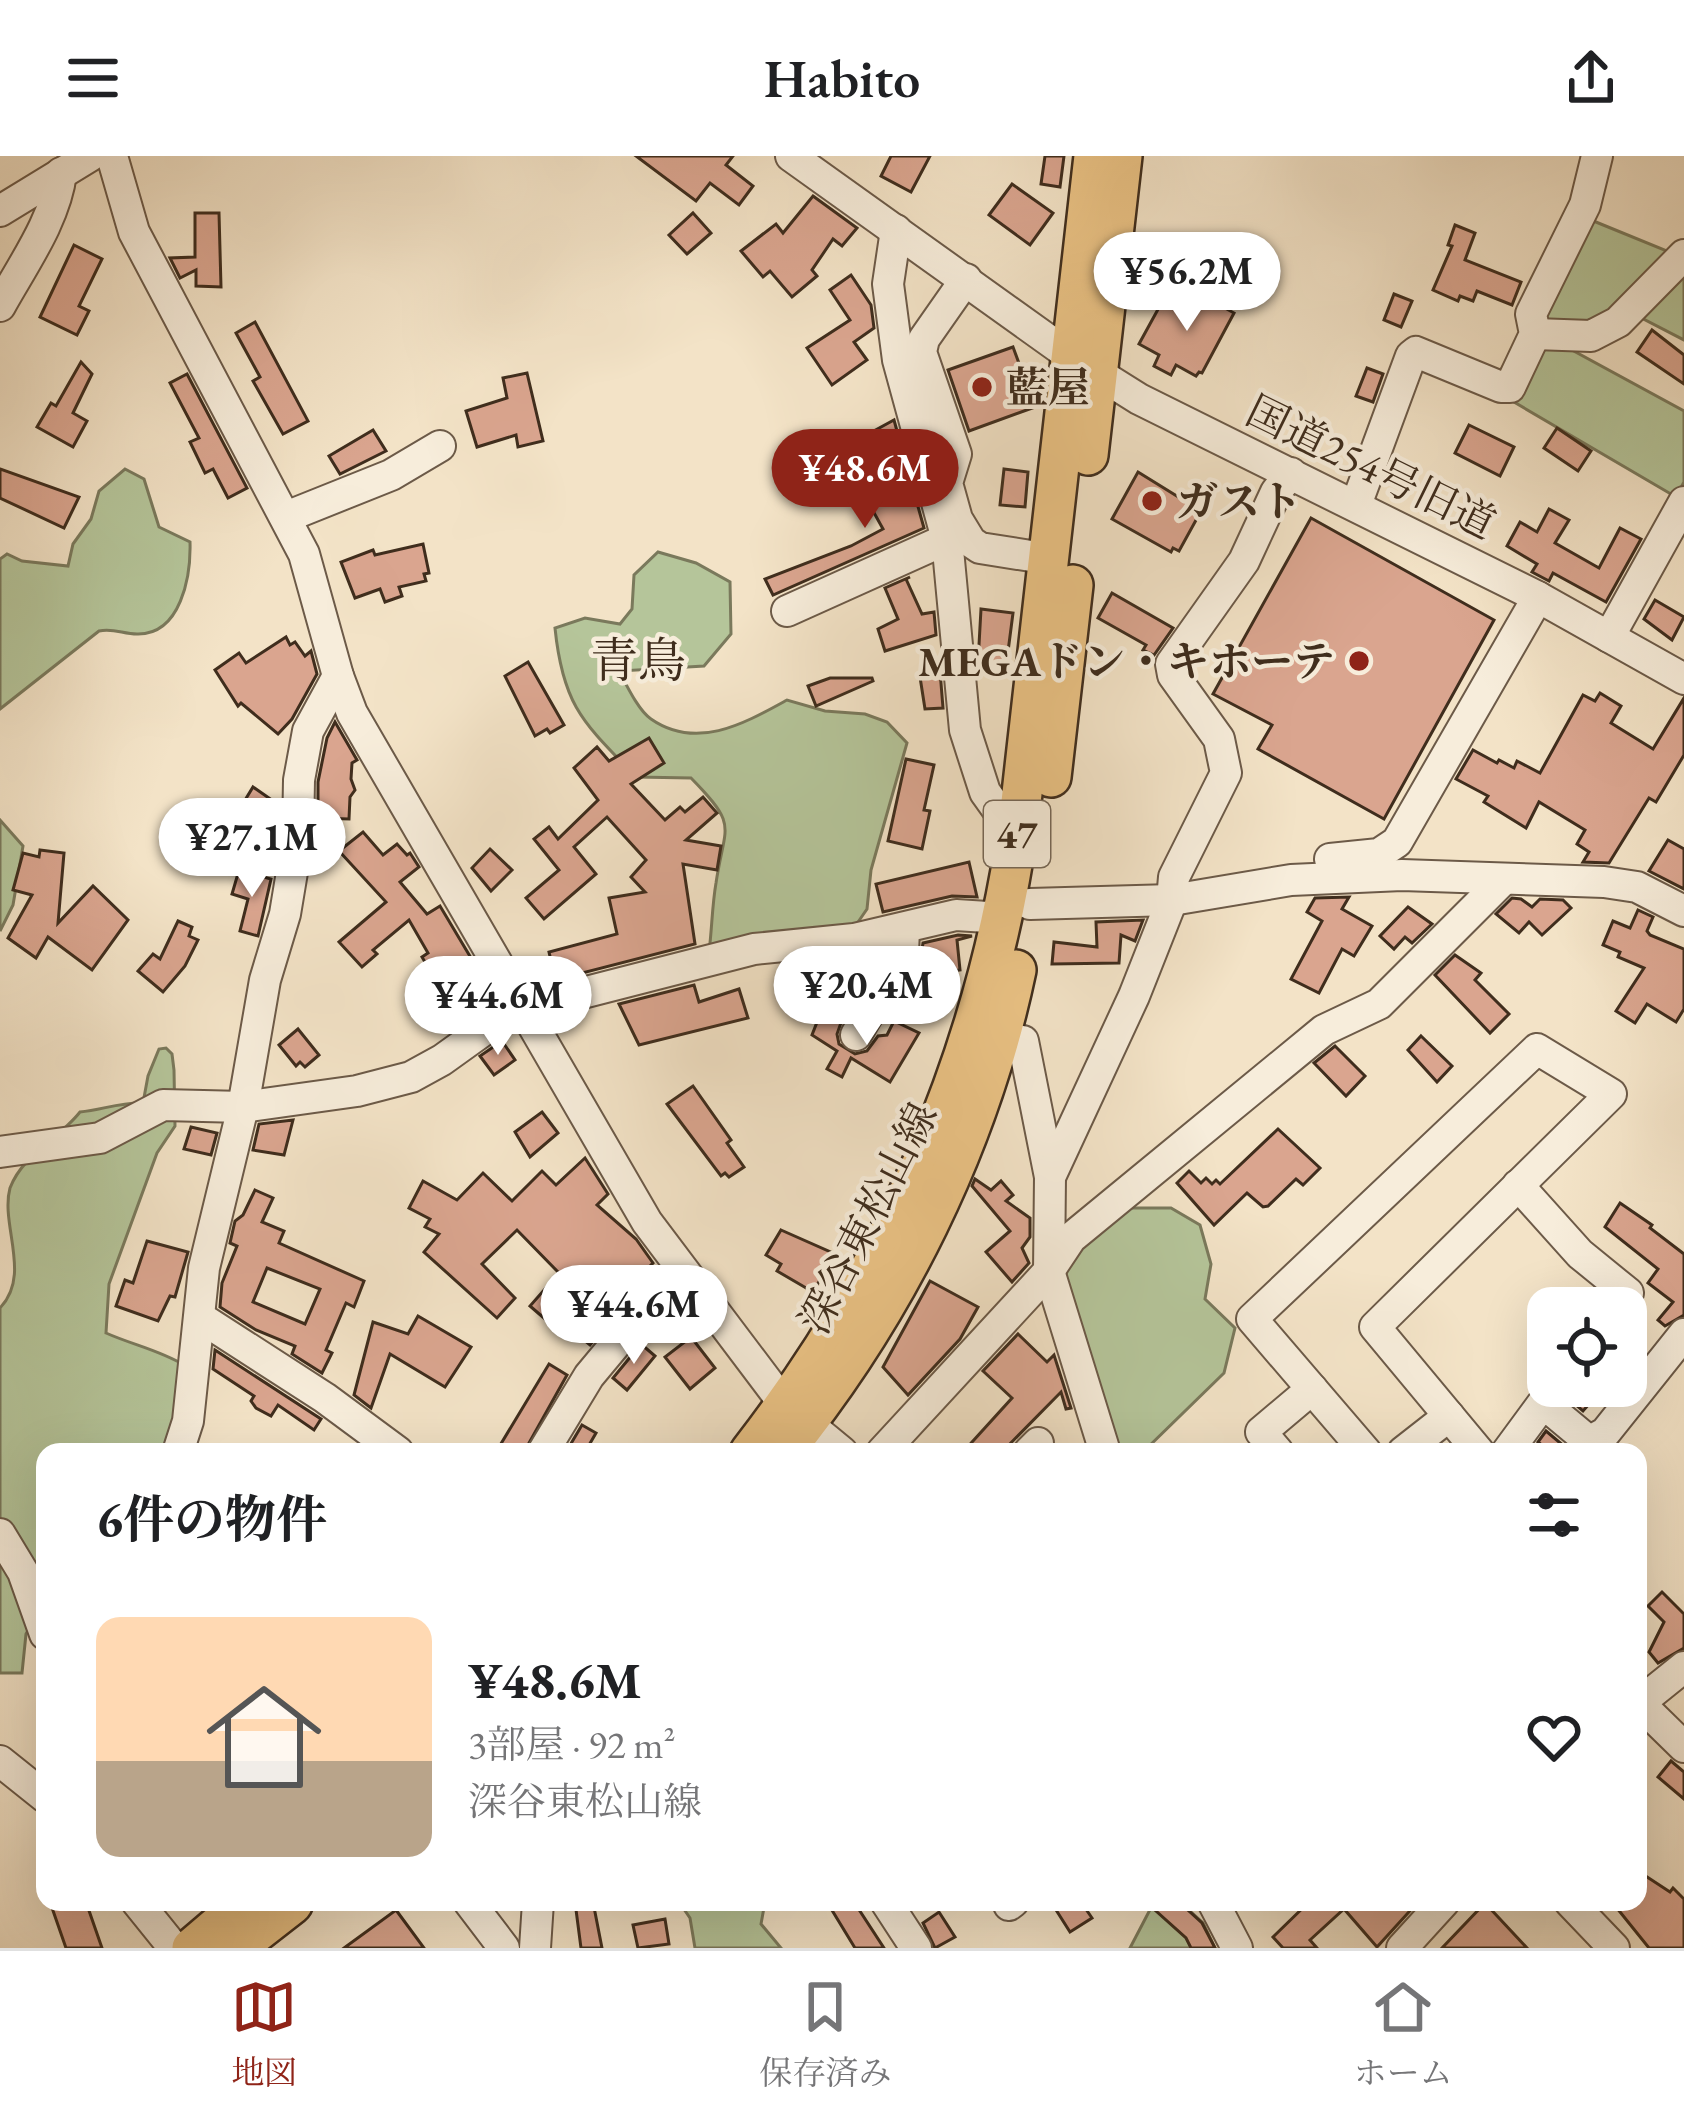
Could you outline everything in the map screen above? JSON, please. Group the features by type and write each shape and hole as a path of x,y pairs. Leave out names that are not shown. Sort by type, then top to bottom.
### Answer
{"highway":[{"path":"231,1948 278,1911"}],"main road":[{"name":"深谷東松山線","path":"765,1443 791,1427 920,1172 958,1080 1047,809 1085,366 1094,156"},
{"name":"深谷東松山線","path":"1016,911 1019,820 1050,560 1122,156"},
{"path":"192,1948 235,1911"},
{"path":"252,1948 291,1911"}],"street":[{"path":"0,211 89,156"},
{"path":"112,156 134,232 286,517 318,596 352,713 647,1222 791,1427 824,1443"},
{"name":"国道254号旧道","path":"791,156 828,166 896,230 1085,366 1538,597 1684,679"},
{"path":"1535,334 1530,326 1532,314 1577,225 1597,156"},
{"path":"0,306 55,198 61,173"},
{"path":"896,230 888,284 898,360 946,539 965,730 985,792 1000,813 1019,820"},
{"path":"1535,334 1591,336 1618,322 1684,255"},
{"path":"966,279 924,339 921,352 956,454 947,483 957,519 980,548 1050,560"},
{"path":"1356,505 1411,356 1416,352 1510,387 1535,334"},
{"path":"286,517 392,475 440,446"},
{"path":"1050,1177 1134,996 1172,900 1174,877 1226,773 1219,739 1173,675 1171,664 1244,561 1276,492 1291,472"},
{"path":"1610,637 1684,502"},
{"path":"787,611 946,539"},
{"path":"1203,893 1219,869 1370,855 1390,849 1538,597"},
{"path":"184,1443 204,1268 243,1107 265,980 285,914 308,731 338,676"},
{"path":"0,1152 73,1138 100,1138 163,1105 243,1107 357,1091 411,1077 522,1008 754,949 854,939 956,915 1172,900 1321,878 1504,879 1637,887 1684,911"},
{"path":"890,1443 1048,1271 1070,1238 1324,1030 1379,1004 1504,879"},
{"path":"856,1035 904,955 904,928"},
{"path":"1024,1041 1050,1177 1048,1271 1102,1443"},
{"path":"1358,1443 1252,1319 1537,1049 1611,1094 1375,1327 1472,1443"},
{"path":"1518,1185 1580,1254 1625,1287"},
{"path":"548,1443 589,1376 679,1268"},
{"path":"201,1318 386,1443"},
{"path":"1647,1380 1684,1334"},
{"path":"1270,1443 1261,1432 1312,1389"},
{"path":"1513,1443 1538,1407"},
{"path":"1558,1407 1585,1438 1594,1439 1626,1407"},
{"path":"1414,1443 1449,1416"},
{"path":"0,1534 23,1572 36,1609"},
{"path":"1647,1694 1684,1667"},
{"path":"1647,1710 1684,1747"},
{"path":"0,1761 36,1790"},
{"path":"144,1911 174,1948"},
{"path":"476,1911 504,1948"},
{"path":"535,1948 537,1911"},
{"path":"892,1911 916,1948"},
{"path":"1218,1911 1237,1948"},
{"path":"1402,1948 1436,1911"},
{"path":"1579,1911 1614,1948"}],"green space":[{"path":"1591,220 1684,258 1684,340 1624,309 1572,350 1684,411 1684,482 1676,497 1490,388"},
{"path":"125,469 144,479 159,527 190,542 180,601 164,625 152,632 99,631 0,709 0,559 7,554 22,561 68,566 73,544 91,519 99,491"},
{"path":"658,552 696,563 730,582 731,634 704,666 619,671 651,719 686,733 703,733 738,725 787,700 825,711 865,714 887,722 907,743 871,870 867,909 856,925 709,952 725,836 722,817 691,778 636,777 570,696 555,628 585,618 620,624 632,609 634,575"},
{"path":"0,820 23,846 13,905 0,931"},
{"path":"159,1049 172,1054 175,1126 157,1153 109,1284 106,1333 184,1365 179,1408 166,1443 36,1443 36,1617 26,1634 22,1673 0,1673 0,1308 14,1281 10,1188 32,1156 80,1112 143,1103"},
{"path":"1115,1208 1171,1208 1200,1225 1211,1264 1205,1299 1235,1328 1224,1373 1152,1443 1112,1443 1065,1274 1089,1233"},
{"path":"685,1911 763,1911 761,1924 781,1948 695,1948"},
{"path":"1149,1911 1190,1911 1203,1923 1215,1948 1130,1948"}],"building":[{"path":"636,156 733,156 726,165 753,186 739,205 710,183 696,201"},
{"path":"891,156 930,156 911,192 881,176"},
{"path":"1045,156 1064,156 1060,187 1041,184"},
{"path":"1012,184 1053,213 1030,245 989,215"},
{"path":"813,196 857,228 842,246 833,239 812,270 817,276 792,297 770,271 763,277 741,251 776,224 783,233"},
{"path":"195,213 219,213 221,287 196,286 196,270 180,278 170,258 195,257"},
{"path":"693,213 711,233 687,254 669,235"},
{"path":"1455,225 1475,233 1465,260 1521,282 1512,305 1477,291 1473,301 1460,296 1458,301 1433,290 1452,246 1448,245"},
{"path":"74,245 102,259 79,306 89,311 77,335 40,317"},
{"path":"851,275 871,305 874,328 854,342 867,360 832,385 807,348 850,320 830,290"},
{"path":"1194,291 1234,313 1202,373 1196,376 1176,365 1171,375 1154,366 1159,355 1139,344 1162,302 1182,312"},
{"path":"1394,294 1412,301 1401,327 1384,320"},
{"path":"255,322 308,421 283,434 253,381 260,377 236,333"},
{"path":"1652,330 1684,355 1684,384 1637,352"},
{"path":"1013,347 1035,407 969,431 948,370"},
{"path":"81,362 92,374 73,413 87,421 73,447 37,427 51,403 56,406"},
{"path":"1367,368 1383,374 1373,402 1356,396"},
{"path":"527,373 543,441 518,447 516,435 477,447 466,411 507,398 503,378"},
{"path":"187,374 247,488 228,498 213,469 205,473 190,442 199,438 170,383"},
{"path":"894,420 900,442 870,459 859,439"},
{"path":"1469,425 1514,447 1500,476 1455,453"},
{"path":"1557,428 1591,451 1578,471 1544,448"},
{"path":"373,430 386,451 340,474 329,456"},
{"path":"0,469 79,497 64,528 0,498"},
{"path":"1004,469 1028,472 1025,507 1000,505"},
{"path":"908,471 924,528 773,595 765,579 883,529 862,491"},
{"path":"1138,472 1201,511 1179,551 1173,548 1171,552 1112,519"},
{"path":"1549,509 1569,520 1555,543 1599,568 1620,528 1641,539 1606,602 1553,573 1549,581 1532,572 1537,564 1507,546 1520,522 1537,532"},
{"path":"1311,518 1494,620 1384,819 1258,749 1272,725 1213,694"},
{"path":"423,544 429,573 424,574 426,581 399,587 402,596 385,602 380,589 355,598 341,562 373,550 375,555"},
{"path":"910,577 906,579 922,614 934,612 936,635 885,651 878,629 898,619 885,588"},
{"path":"1112,593 1173,628 1154,655 1143,650 1146,645 1098,618"},
{"path":"1655,600 1684,617 1672,640 1644,619"},
{"path":"981,609 1013,613 1006,667 978,663"},
{"path":"286,637 305,656 311,651 317,674 278,734 241,703 238,706 215,670 239,653 246,663"},
{"path":"528,662 564,725 535,736 505,676"},
{"path":"940,671 943,708 925,709 920,677 923,672"},
{"path":"830,678 873,681 816,706 808,686"},
{"path":"1600,693 1621,706 1611,723 1653,749 1684,698 1684,755 1656,802 1649,798 1609,863 1583,862 1589,852 1577,844 1585,830 1539,802 1526,828 1484,802 1488,796 1456,779 1473,750 1497,763 1514,768 1517,761 1540,773 1583,695 1595,701"},
{"path":"335,722 357,760 352,763 355,790 349,819 318,818 318,782"},
{"path":"649,738 664,763 631,784 665,820 703,797 717,813 686,840 721,846 717,870 683,864 695,944 563,978 561,968 553,969 549,952 617,934 609,898 645,892 631,877 646,860 607,817 574,847 596,874 544,919 526,898 559,870 534,839 549,827 558,839 598,800 574,768 597,747 609,761"},
{"path":"906,759 934,765 922,849 888,841"},
{"path":"253,787 279,805 267,830 239,810"},
{"path":"363,832 383,855 397,844 410,853 419,867 400,882 427,914 440,906 471,958 457,966 475,998 458,1008 422,957 428,953 409,920 373,950 377,954 362,967 339,942 386,902 339,851"},
{"path":"1668,840 1684,849 1684,889 1649,871"},
{"path":"490,849 512,870 491,891 472,868"},
{"path":"40,850 64,853 58,923 93,886 128,920 92,970 48,937 36,958 8,938 32,895 13,890 23,853 39,857"},
{"path":"969,862 977,897 952,896 883,912 876,884"},
{"path":"239,870 271,879 258,936 240,931 248,899 232,894"},
{"path":"1349,897 1342,909 1372,926 1354,956 1342,949 1319,993 1291,979 1322,921 1307,912 1315,898"},
{"path":"1512,898 1532,907 1540,899 1563,900 1571,908 1542,935 1529,922 1519,933 1496,914"},
{"path":"1408,907 1432,924 1412,943 1405,937 1394,949 1380,936"},
{"path":"1638,910 1653,917 1647,931 1650,935 1684,949 1684,1009 1676,1022 1647,1004 1635,1023 1616,1011 1644,968 1603,945 1613,921 1630,928"},
{"path":"1143,920 1135,941 1121,935 1119,963 1052,964 1054,942 1097,947 1096,922"},
{"path":"178,921 192,927 189,936 198,940 185,966 163,992 138,971 153,954 160,959"},
{"path":"972,936 957,940 960,970 921,975 913,995 904,991 920,963 923,943"},
{"path":"881,953 867,977 856,972 865,956"},
{"path":"1455,955 1481,973 1475,980 1509,1014 1490,1033 1435,975"},
{"path":"694,985 699,1002 739,989 748,1018 639,1045 619,1004"},
{"path":"821,1012 842,1020 839,1044 855,1054 867,1051 878,1036 887,1035 894,1021 919,1033 890,1082 851,1058 842,1077 827,1069 837,1051 812,1035"},
{"path":"298,1029 319,1055 305,1067 300,1062 296,1066 279,1045"},
{"path":"1421,1036 1452,1066 1437,1082 1408,1050"},
{"path":"502,1041 515,1060 494,1075 480,1056"},
{"path":"1335,1046 1365,1076 1346,1096 1314,1063"},
{"path":"693,1086 744,1167 729,1177 721,1176 667,1104"},
{"path":"542,1112 558,1133 530,1157 515,1132"},
{"path":"293,1120 284,1155 253,1150 259,1124"},
{"path":"191,1127 217,1133 211,1155 184,1149"},
{"path":"1278,1129 1320,1168 1303,1185 1296,1179 1268,1206 1247,1193 1214,1225 1177,1183 1189,1171 1201,1183 1206,1178 1220,1184"},
{"path":"585,1158 608,1194 597,1205 636,1239 653,1263 653,1269 590,1345 567,1326 561,1333 530,1306 559,1273 517,1230 482,1264 515,1298 497,1318 424,1252 439,1234 425,1227 430,1219 409,1208 423,1181 457,1200 483,1173 512,1201 542,1171 556,1185"},
{"path":"975,1179 991,1190 1001,1181 1013,1195 1006,1201 1030,1218 1030,1237 1022,1248 1029,1263 1012,1282 986,1252 1010,1231 972,1186"},
{"path":"255,1190 273,1198 262,1222 284,1231 279,1243 364,1281 354,1307 346,1303 326,1350 332,1353 322,1373 292,1354 295,1346 256,1330 220,1307 222,1283 237,1246 230,1243 235,1221","holes":["267,1268 320,1289 305,1324 253,1302"]},
{"path":"1620,1203 1684,1254 1684,1315 1665,1326 1658,1320 1673,1302 1648,1283 1658,1269 1605,1227"},
{"path":"781,1230 835,1254 813,1292 777,1271 781,1264 766,1255"},
{"path":"147,1241 188,1252 175,1297 170,1296 158,1321 116,1306 125,1280 133,1283"},
{"path":"930,1281 978,1307 960,1339 908,1395 883,1367"},
{"path":"678,1299 694,1318 678,1332 665,1315"},
{"path":"418,1316 471,1347 445,1387 390,1354 371,1408 354,1395 373,1322 408,1334"},
{"path":"1018,1334 1047,1362 1054,1355 1071,1408 1066,1409 1061,1392 1011,1443 971,1443 1012,1398 983,1371"},
{"path":"691,1337 715,1368 690,1389 665,1357"},
{"path":"641,1344 655,1356 627,1390 613,1378"},
{"path":"215,1350 321,1419 314,1430 278,1405 271,1416 256,1408 251,1401 254,1396 213,1369"},
{"path":"549,1364 567,1375 529,1443 501,1443"},
{"path":"582,1425 596,1433 590,1443 571,1443"},
{"path":"1546,1431 1560,1443 1539,1443"},
{"path":"1662,1592 1684,1614 1684,1648 1658,1663 1649,1652 1664,1622 1648,1606"},
{"path":"1671,1761 1684,1772 1684,1799 1658,1777"},
{"path":"1647,1877 1670,1892 1673,1888 1684,1899 1684,1948 1649,1948 1619,1911 1647,1911"},
{"path":"53,1911 89,1911 102,1948 66,1948"},
{"path":"397,1911 424,1948 344,1948"},
{"path":"576,1911 595,1911 602,1948 581,1948"},
{"path":"832,1911 860,1911 884,1948 855,1948"},
{"path":"1057,1911 1087,1911 1092,1918 1070,1932"},
{"path":"1156,1911 1189,1911 1202,1923 1215,1948 1191,1948"},
{"path":"1300,1911 1342,1911 1310,1940 1317,1948 1283,1948 1273,1937"},
{"path":"1346,1911 1410,1911 1377,1947"},
{"path":"1477,1911 1492,1911 1527,1948 1442,1948"},
{"path":"939,1912 955,1937 935,1948 923,1923"},
{"path":"665,1919 669,1944 638,1948 633,1925"}],"place":[{"name":"藍屋","path":"982,387"},
{"name":"ガスト","path":"1152,501"},
{"name":"MEGAドン・キホーテ","path":"1359,661"}],"district":[{"name":"青鳥","path":"638,660"}]}
